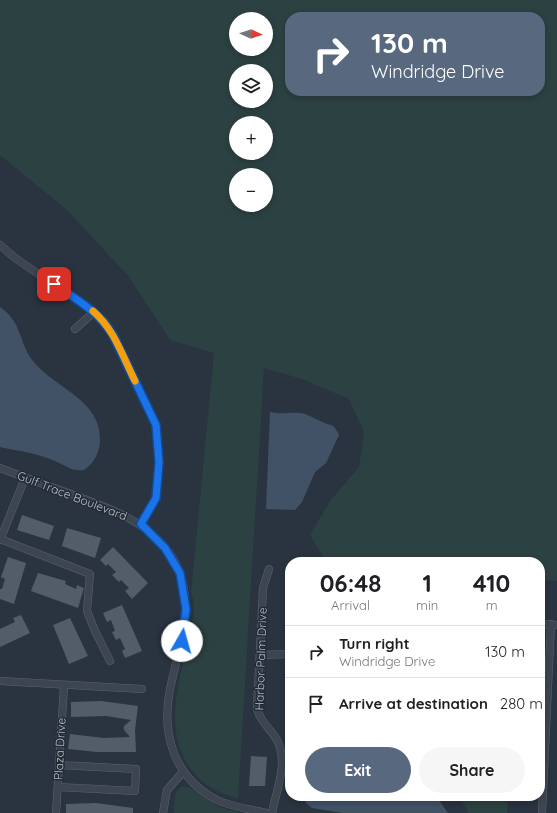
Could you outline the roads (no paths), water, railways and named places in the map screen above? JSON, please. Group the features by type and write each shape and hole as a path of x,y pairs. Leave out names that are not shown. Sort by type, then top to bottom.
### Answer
{"street":[{"path":"0,244 16,258 94,312 105,322 113,335 156,425 159,462 156,498 141,524"},
{"path":"75,329 94,312"},
{"name":"Gulf Trace Boulevard","path":"0,468 115,510 141,524 165,548 180,573 186,609 182,641 170,690 168,712 169,737 174,754 182,773 205,793 217,800 266,813"},
{"path":"25,478 0,539 90,574 87,611 110,661"},
{"name":"Harbor Palm Drive","path":"269,570 263,588 257,710 263,724 276,739 283,759 272,813"},
{"path":"545,766 554,624"},
{"path":"260,655 285,654"},
{"path":"0,681 64,686 142,689"},
{"name":"Plaza Drive","path":"56,813 64,686"},
{"path":"58,787 134,791 136,769 59,764"},
{"path":"163,813 167,790 182,773"},
{"path":"542,813 543,801"}],"water":[{"path":"0,307 7,313 17,326 28,354 33,361 42,371 76,396 93,415 99,427 100,442 95,458 84,470 72,469 55,461 28,452 0,447"},
{"path":"270,412 305,414 334,426 339,435 326,463 315,472 302,502 295,510 266,509"},
{"path":"305,801 440,801 448,813 343,813 312,808"}]}
